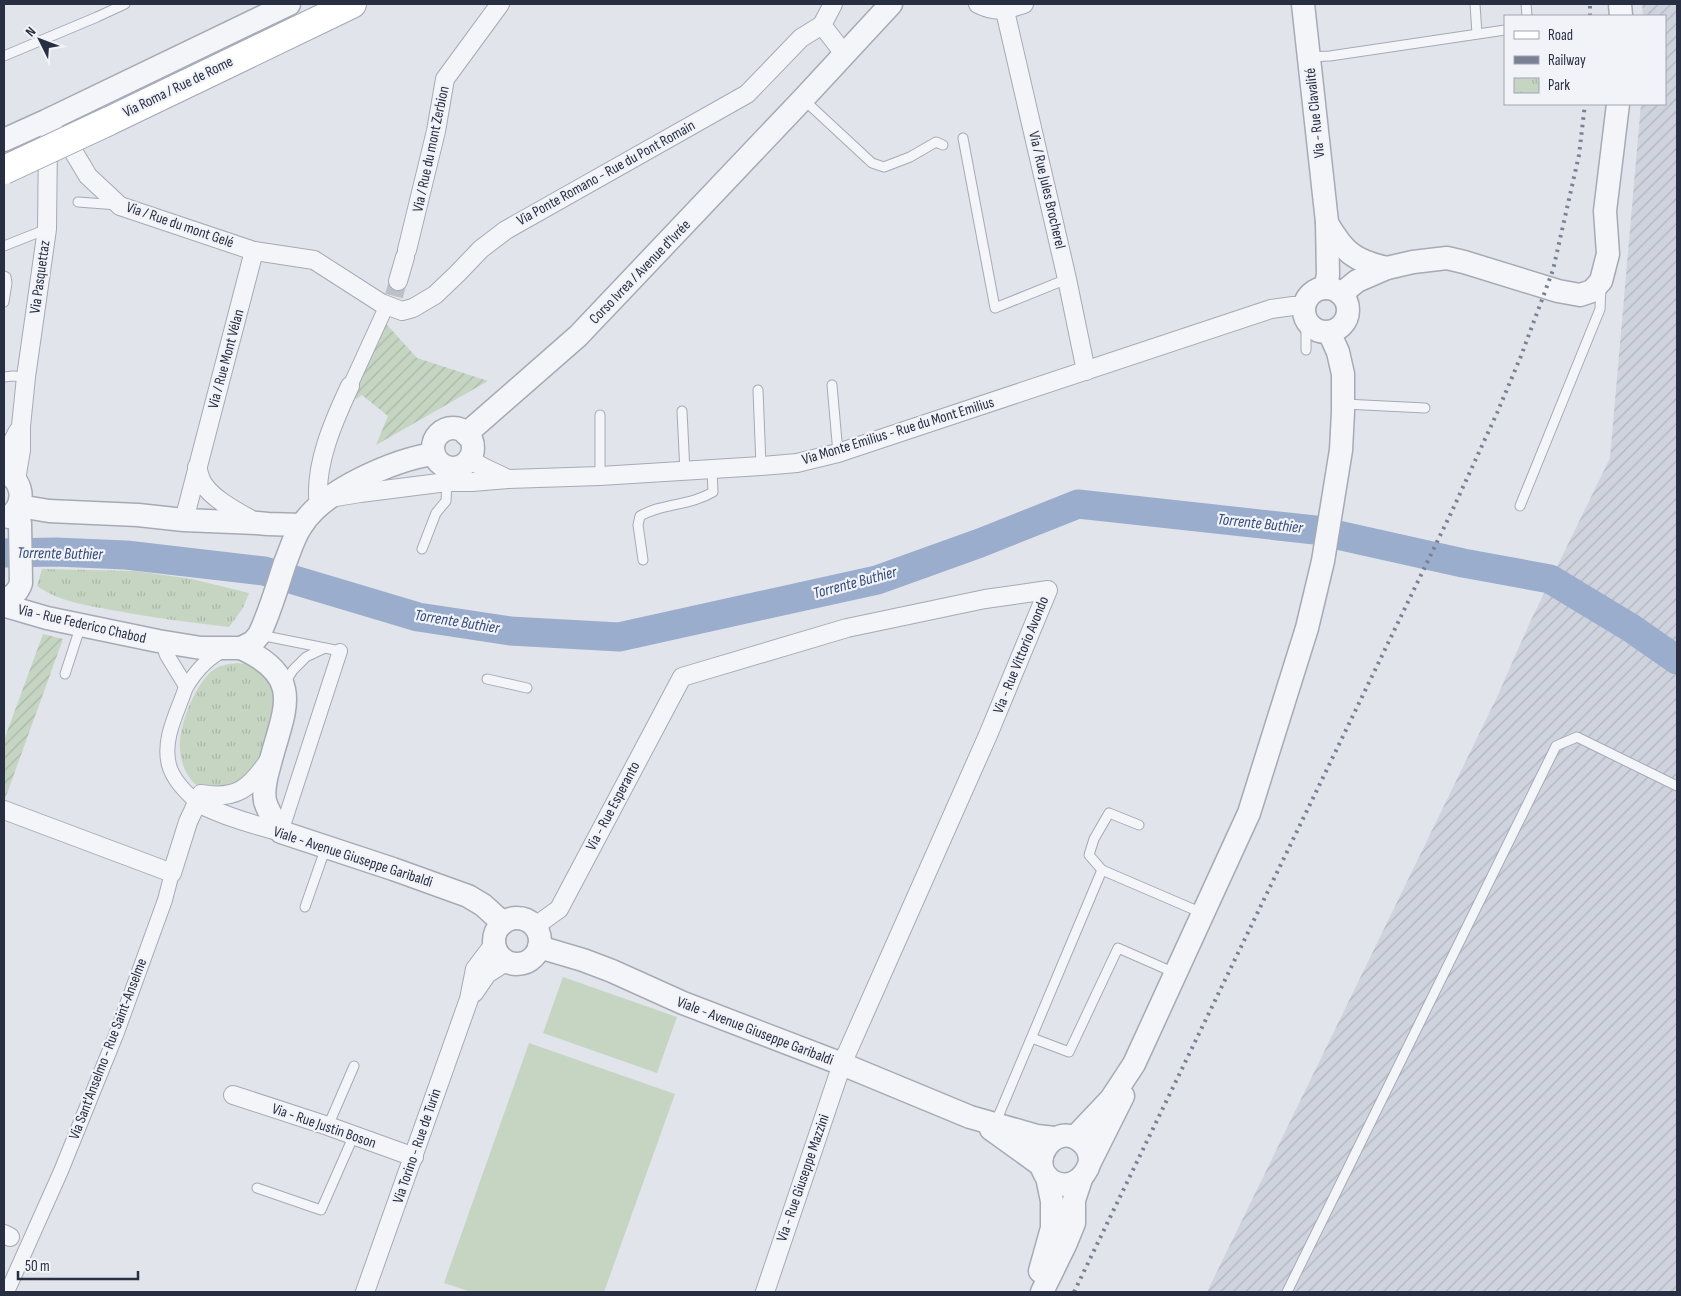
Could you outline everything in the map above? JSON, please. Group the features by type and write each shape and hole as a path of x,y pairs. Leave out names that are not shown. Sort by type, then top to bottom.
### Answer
{"main road":[{"name":"Via Roma / Rue de Rome","path":"4,170 352,4"}],"street":[{"path":"4,140 48,125 289,4"},
{"name":"Via / Rue du mont Zerbion","path":"393,294 415,222 436,131 445,79 500,4"},
{"path":"832,4 822,25 845,55"},
{"name":"Corso Ivrea / Avenue d'Ivrée","path":"466,434 578,336 845,55 891,4"},
{"path":"978,4 988,8 1005,10 1024,4"},
{"name":"Via - Rue Clavalité","path":"1303,4 1327,222 1328,275 1333,291 1347,306 1345,320 1341,325 1315,321"},
{"name":"Via / Rue Jules Brocherel","path":"1005,10 1067,279 1086,371"},
{"name":"Via Ponte Romano - Rue du Pont Romain","path":"393,294 402,311 413,308 434,295 458,274 481,249 506,230 747,94 801,38 822,25"},
{"path":"1030,1292 1049,1242 1053,1215 1052,1200 1041,1157 1046,1145 1064,1138 1112,1098 1134,1064 1249,813 1307,628 1324,561 1341,450 1343,404 1343,374 1338,352 1315,321 1311,294 1333,291 1357,280 1447,258 1558,291 1580,295 1592,291 1602,281 1608,254 1605,212 1618,105"},
{"name":"Via / Rue du mont Gelé","path":"48,125 67,141 88,176 120,206 254,251 314,260 393,294"},
{"name":"Via Pasquettaz","path":"10,476 21,450 21,426 26,377 47,229 48,125"},
{"path":"1327,222 1336,237 1356,258 1370,264 1402,268"},
{"name":"Via / Rue Mont Vélan","path":"184,520 254,251"},
{"path":"324,502 317,492 320,466 325,449 370,340 393,294"},
{"name":"Via Monte Emilius - Rue du Mont Emilius","path":"324,502 360,493 447,482 685,472 797,463 838,453 1271,309 1294,306 1315,321"},
{"name":"Via Pasquettaz","path":"4,458 21,426"},
{"path":"452,428 462,430 466,434 470,438 473,448 469,459 463,465 453,468 443,466 433,454 435,438 442,431 452,428"},
{"path":"272,755 246,788 224,796 201,794 196,802 179,784 170,767 167,756 167,744 186,686 199,668 219,652 253,642 262,629 290,550 301,525 324,502 359,480 402,461 433,454"},
{"path":"469,459 483,468 493,471 502,480"},
{"path":"197,467 199,477 205,487 222,501 256,523"},
{"path":"5,603 18,590 21,583 14,516 21,492 10,476"},
{"path":"14,516 49,511 138,514 184,520 301,525"},
{"name":"Via - Rue Vittorio Avondo","path":"682,677 848,628 985,600 1048,590 988,734 842,1064"},
{"name":"Via - Rue Federico Chabod","path":"5,603 47,618 158,642 201,648 235,648"},
{"name":"Via - Rue Federico Chabod","path":"158,642 164,646 166,655 177,668 186,686"},
{"path":"235,648 267,662 284,685 286,704 265,780 265,800 271,816 281,832"},
{"path":"281,832 340,651"},
{"name":"Via - Rue Esperanto","path":"537,937 559,909 682,677"},
{"name":"Viale - Avenue Giuseppe Garibaldi","path":"196,802 234,818 326,846 468,896 483,905 503,923 520,918 530,923 537,937 583,960 690,1006 842,1064 970,1117 1037,1136 1064,1138"},
{"name":"Via Sant'Anselmo - Rue Saint-Anselme","path":"7,1292 61,1171 120,1023 165,900 188,822 196,802"},
{"path":"4,810 172,873"},
{"path":"503,923 494,936 500,953 514,964 522,964 530,960 535,954 537,937"},
{"name":"Via Torino - Rue de Turin","path":"366,1292 469,999 475,969 500,953"},
{"name":"Via - Rue Giuseppe Mazzini","path":"765,1292 842,1064"},
{"path":"1042,1292 1074,1223 1074,1200 1086,1170 1130,1083 1134,1064"},
{"name":"Via - Rue Justin Boson","path":"234,1095 414,1157"},
{"name":"Viale - Avenue Giuseppe Garibaldi","path":"970,1117 996,1132 1044,1171"},
{"path":"1044,1171 1053,1181 1072,1184 1086,1170 1088,1149 1084,1144 1064,1138"},
{"path":"7,1235 28,1244"},
{"path":"1034,1292 1046,1267 1051,1250 1049,1242"}],"lane":[{"path":"4,56 125,4"},
{"path":"1475,4 1478,34"},
{"path":"1309,57 1330,56 1504,30"},
{"path":"803,99 872,163 884,167 910,157 936,142 943,145"},
{"path":"963,138 995,308 1067,279"},
{"path":"78,202 120,206"},
{"path":"4,246 47,229"},
{"path":"4,276 7,283 4,302"},
{"path":"1520,506 1600,309 1602,281"},
{"path":"1306,350 1306,332 1315,321"},
{"path":"4,377 26,377"},
{"path":"832,385 838,453"},
{"path":"758,390 761,466"},
{"path":"1343,404 1425,408"},
{"path":"682,410 685,472"},
{"path":"600,415 600,476"},
{"path":"642,560 638,525 640,516 648,511 704,497 713,492 712,470"},
{"path":"422,549 436,513 446,501 447,482"},
{"path":"65,674 81,624"},
{"path":"262,629 340,651"},
{"path":"284,685 293,670 306,657 325,648"},
{"path":"486,679 527,688"},
{"path":"1287,1292 1556,746 1577,737 1677,786"},
{"path":"1139,825 1109,812 1094,839 1089,855 1102,870 1202,913"},
{"path":"305,907 326,846"},
{"path":"995,1124 1102,870"},
{"path":"1032,1038 1069,1052 1118,948 1176,973"},
{"path":"328,1126 354,1066"},
{"path":"257,1188 321,1210 354,1135"}],"shaded area":[{"path":"1642,4 1677,4 1677,1292 1207,1292 1497,697 1531,620 1610,458 1641,105 1666,105 1666,15 1643,15"}],"green space":[{"path":"379,316 417,358 488,381 376,445 388,416 362,395 356,399 342,391"},
{"path":"42,569 136,571 192,579 249,593 243,608 229,627 137,614 70,601 53,595 37,586"},
{"path":"43,634 63,639 5,799 4,740"},
{"path":"237,663 245,664 265,674 277,697 271,729 256,767 231,789 203,788 197,786 191,780 185,770 180,751 181,732 195,693 206,677 218,667"},
{"path":"563,977 677,1017 657,1073 543,1033"},
{"path":"529,1043 675,1094 604,1292 471,1292 444,1283"}],"waterway":[{"name":"Torrente Buthier","path":"4,553 56,552 126,555 264,571 418,617 510,631 619,637 877,580 980,543 1078,504 1315,530 1463,563 1550,579 1631,628 1677,660"}],"tunnel":[{"path":"394,296 398,281"}],"railway":[{"path":"1590,4 1590,15"},
{"path":"1074,1292 1452,511 1497,413 1521,356 1553,270 1579,155 1585,105"}]}
